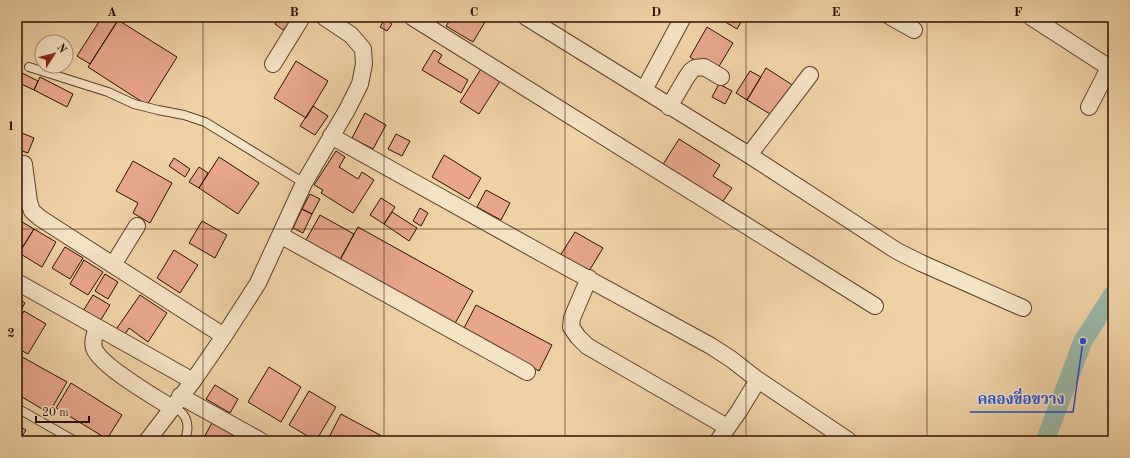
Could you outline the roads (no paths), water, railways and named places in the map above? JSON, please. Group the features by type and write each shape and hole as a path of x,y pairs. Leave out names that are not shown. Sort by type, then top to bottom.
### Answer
{"street":[{"path":"273,64 302,17"},
{"path":"147,441 193,381 258,283 304,183 347,110 360,84 364,64 363,49 351,35 326,17"},
{"path":"412,17 875,306"},
{"path":"526,17 644,90 668,107 749,156 897,251 920,263 1023,308"},
{"path":"644,90 683,17"},
{"path":"891,17 914,30"},
{"path":"1031,17 1111,69 1089,107"},
{"path":"668,107 686,78 695,68 704,68 721,77"},
{"path":"749,156 810,75"},
{"path":"331,136 711,346 758,380 850,441"},
{"path":"24,164 29,202 32,211 40,218 224,336"},
{"path":"113,265 137,226"},
{"path":"280,235 527,372"},
{"path":"589,278 572,318 571,327 578,337 588,346 727,427"},
{"path":"17,282 193,381"},
{"path":"96,327 93,340 94,349 99,356 119,373 176,402 261,441"},
{"path":"718,441 758,380"}],"lane":[{"path":"29,67 108,92 134,104 184,115 205,122 304,183"},
{"path":"176,402 186,419 188,427 184,441"},
{"path":"17,408 75,441"}],"waterway":[{"path":"1045,441 1083,341 1113,294"}],"place":[{"name":"คลองขื่อขวาง","path":"1083,341"}]}
